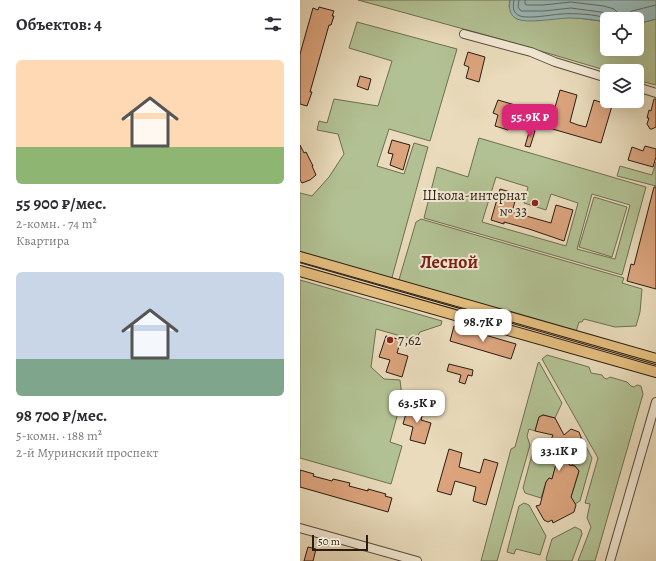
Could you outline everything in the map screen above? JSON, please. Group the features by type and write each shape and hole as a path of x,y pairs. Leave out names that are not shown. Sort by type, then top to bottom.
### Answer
{"main road":[{"path":"300,257 656,359"},
{"path":"300,271 656,372"}],"street":[{"path":"464,34 531,52 555,62 600,76"},
{"path":"644,89 656,93"},
{"path":"610,561 656,402"},
{"path":"300,528 417,561"}],"green space":[{"path":"358,0 510,0 509,7 560,18 571,17 600,21 600,56 644,56 644,22 656,19 656,85 644,82 644,64 600,64 600,69 500,39"},
{"path":"357,22 457,49 430,141 389,129 377,166 404,174 414,143 428,147 391,281 300,254 300,193 312,196 329,177 344,154 338,134 317,130 319,121 327,123 334,99 378,106 392,61 349,48"},
{"name":"Школа-интернат № 33","path":"479,138 646,187 622,275 424,218 437,167 468,177","holes":["496,177 528,187 524,203 546,210 551,194 578,203 566,246 482,222","592,194 630,205 615,259 577,249"]},
{"path":"656,162 656,186 617,176 620,166 652,175"},
{"path":"594,197 627,207 612,257 579,247"},
{"path":"421,219 624,278 622,283 642,289 640,312 636,326 615,327 584,319 582,322 579,322 576,332 398,283 416,222"},
{"path":"300,280 442,321 441,325 420,332 415,340 376,329 371,367 384,379 400,380 402,398 390,442 402,446 391,484 300,458"},
{"path":"547,355 589,367 591,373 602,375 607,379 610,377 627,382 634,387 637,385 641,386 643,394 595,561 578,561 591,527 587,518 590,504 585,503 598,458 542,359"},
{"path":"539,362 562,403 555,418 543,415 539,417 535,431 529,429 527,436 530,445 497,561 481,561 511,449 515,447"},
{"path":"581,437 592,458 580,501 575,504 571,497 579,471 570,463 574,449"},
{"path":"550,442 555,452 559,455 552,479 549,478 546,482 541,498 525,493 523,488 534,447 538,443 546,445"},
{"path":"524,503 529,505 546,536 540,555 516,549 514,554 507,552 519,506"},
{"path":"575,527 581,530 582,534 572,561 547,561 546,559 552,539"}],"water":[{"path":"510,0 656,0 656,19 644,22 644,12 600,12 600,21 570,18 528,21 514,17 510,8"}],"building":[{"path":"319,7 334,11 332,16 334,16 331,25 329,25 307,106 300,104 300,54 313,8 318,10"},
{"path":"468,52 485,57 479,82 466,78 469,67 464,65"},
{"path":"360,76 371,79 368,90 357,86"},
{"path":"560,90 577,95 570,122 578,125 586,127 594,100 600,102 600,108 611,108 601,143 549,128"},
{"path":"654,99 656,99 656,127 650,129 647,124 649,118 647,118 649,110 651,111"},
{"path":"498,100 515,105 508,130 495,126 498,115 493,113"},
{"path":"530,129 535,131 530,147 525,146"},
{"path":"392,140 410,145 403,170 390,165 393,154 388,153"},
{"path":"300,145 304,153 306,152 316,175 310,180 302,183 300,180"},
{"path":"645,146 656,149 656,157 653,167 628,160 632,147 643,151"},
{"path":"654,187 656,187 656,289 627,281 631,264 634,265"},
{"path":"500,189 517,194 512,212 551,223 556,205 573,210 564,241 529,229 491,220"},
{"path":"454,326 516,344 511,359 450,341"},
{"path":"386,336 401,340 397,353 408,356 402,377 386,372 390,360 379,357"},
{"path":"449,364 473,370 472,376 468,375 465,384 459,382 461,375 447,371"},
{"path":"409,403 424,407 421,420 431,423 425,444 410,440 413,427 403,424"},
{"path":"543,415 555,418 564,435 571,429 579,432 581,437 579,446 574,449 569,465 575,466 579,471 571,497 576,505 574,512 553,523 552,520 548,522 544,520 536,506 540,505 546,482 549,478 552,479 559,453 555,452 550,442 553,435 535,431 539,417"},
{"path":"449,449 462,453 459,467 480,473 484,459 498,463 486,505 473,501 476,487 455,481 451,495 437,491"},
{"path":"300,470 314,474 313,476 332,481 333,479 350,483 349,486 386,494 385,496 392,498 388,512 300,487"},
{"path":"308,547 316,549 313,561 304,561"}],"tram line":[{"path":"300,262 656,363"}],"place":[{"name":"Школа-интернат № 33","path":"535,203"},
{"name":"7,62","path":"390,340"}],"district":[{"name":"Лесной","path":"449,262"}]}
